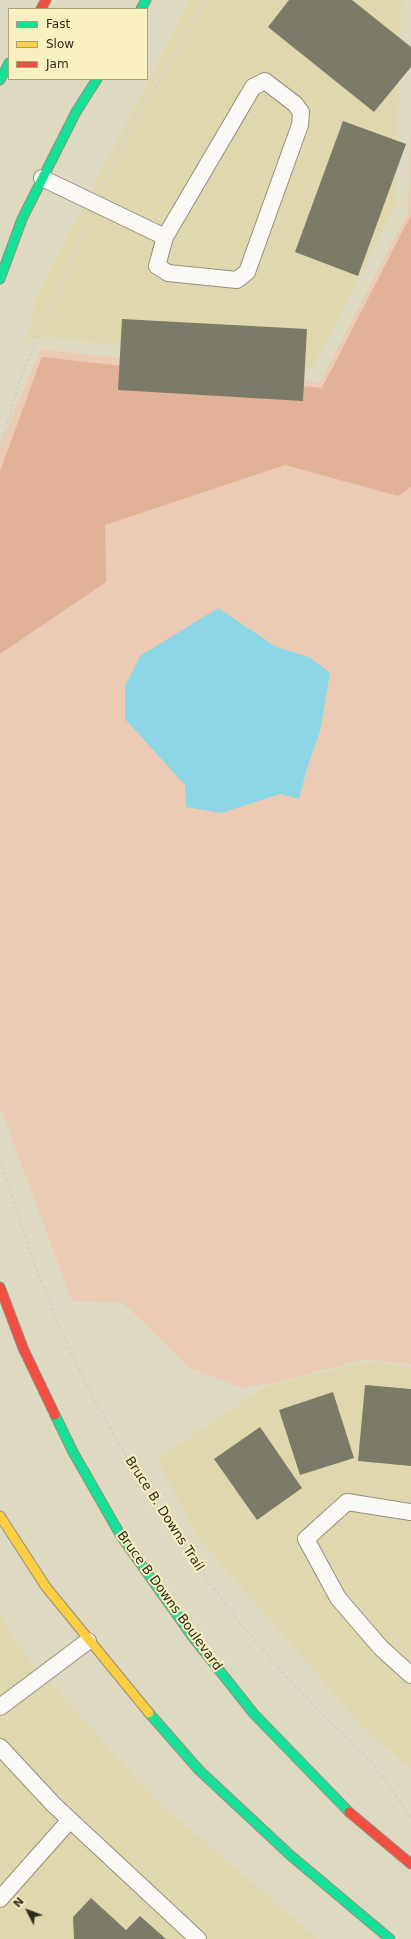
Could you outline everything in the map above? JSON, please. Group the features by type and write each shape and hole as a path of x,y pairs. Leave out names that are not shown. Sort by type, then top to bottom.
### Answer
{"main road":[{"path":"0,80 8,65"},
{"path":"0,279 22,219 76,112 96,80"},
{"name":"Bruce B Downs Boulevard","path":"0,1287 23,1348 56,1418 73,1452 120,1536 192,1636 254,1714 346,1810 411,1864"},
{"path":"0,1516 46,1587 126,1687 198,1770 290,1855 390,1939"}],"lane":[{"path":"265,81 295,104 301,112 300,125 247,272 237,280 168,273 156,266 165,237 253,87 265,81"},
{"path":"42,178 165,237"},
{"path":"411,1512 347,1502 306,1539 338,1598 381,1648 411,1675"},
{"path":"0,1707 88,1640"},
{"path":"0,1747 70,1820 198,1939"},
{"path":"0,1899 70,1820"}],"path":[{"name":"Bruce B. Downs Trail","path":"0,1161 29,1249 62,1333 89,1390 132,1466 190,1556 238,1621 336,1729 374,1765 411,1817"}],"shaded area":[{"path":"190,0 402,0 395,207 312,368 41,336 31,340 25,350 36,299"},
{"path":"411,120 411,1364 365,1359 276,1382 241,1388 190,1368 122,1302 72,1301 0,1107 0,445 41,349 320,382 408,212"},
{"path":"411,215 411,487 398,496 285,465 105,525 106,582 0,654 0,471 42,357 322,388"},
{"path":"367,1362 411,1367 411,1769 364,1728 197,1536 157,1459 266,1386"},
{"path":"0,1613 21,1650 157,1801 318,1939 0,1939"}],"water":[{"path":"218,608 276,647 309,657 330,673 320,731 307,768 299,799 280,794 221,813 186,807 185,785 125,719 125,686 140,656"}],"building":[{"path":"289,0 352,0 411,47 411,67 374,112 268,27"},
{"path":"343,121 406,144 358,276 295,252"},
{"path":"122,319 307,329 303,401 118,390"},
{"path":"365,1385 411,1389 411,1466 358,1461"},
{"path":"333,1392 354,1458 300,1475 279,1410"},
{"path":"260,1427 302,1488 257,1520 214,1459"},
{"path":"91,1898 126,1930 140,1916 166,1939 74,1939 73,1917"}],"traffic: fast":[{"path":"142,8 146,0"},
{"path":"0,80 8,65"},
{"path":"0,279 22,219 76,112 96,80"},
{"path":"55,1415 73,1452 121,1536 192,1636 254,1714 349,1812"},
{"path":"149,1713 199,1770 290,1855 390,1939"}],"traffic: slow":[{"path":"0,1516 46,1587 149,1713"}],"traffic: jam":[{"path":"42,8 46,0"},
{"path":"0,1287 23,1348 55,1415"},
{"path":"349,1812 411,1864"}]}
